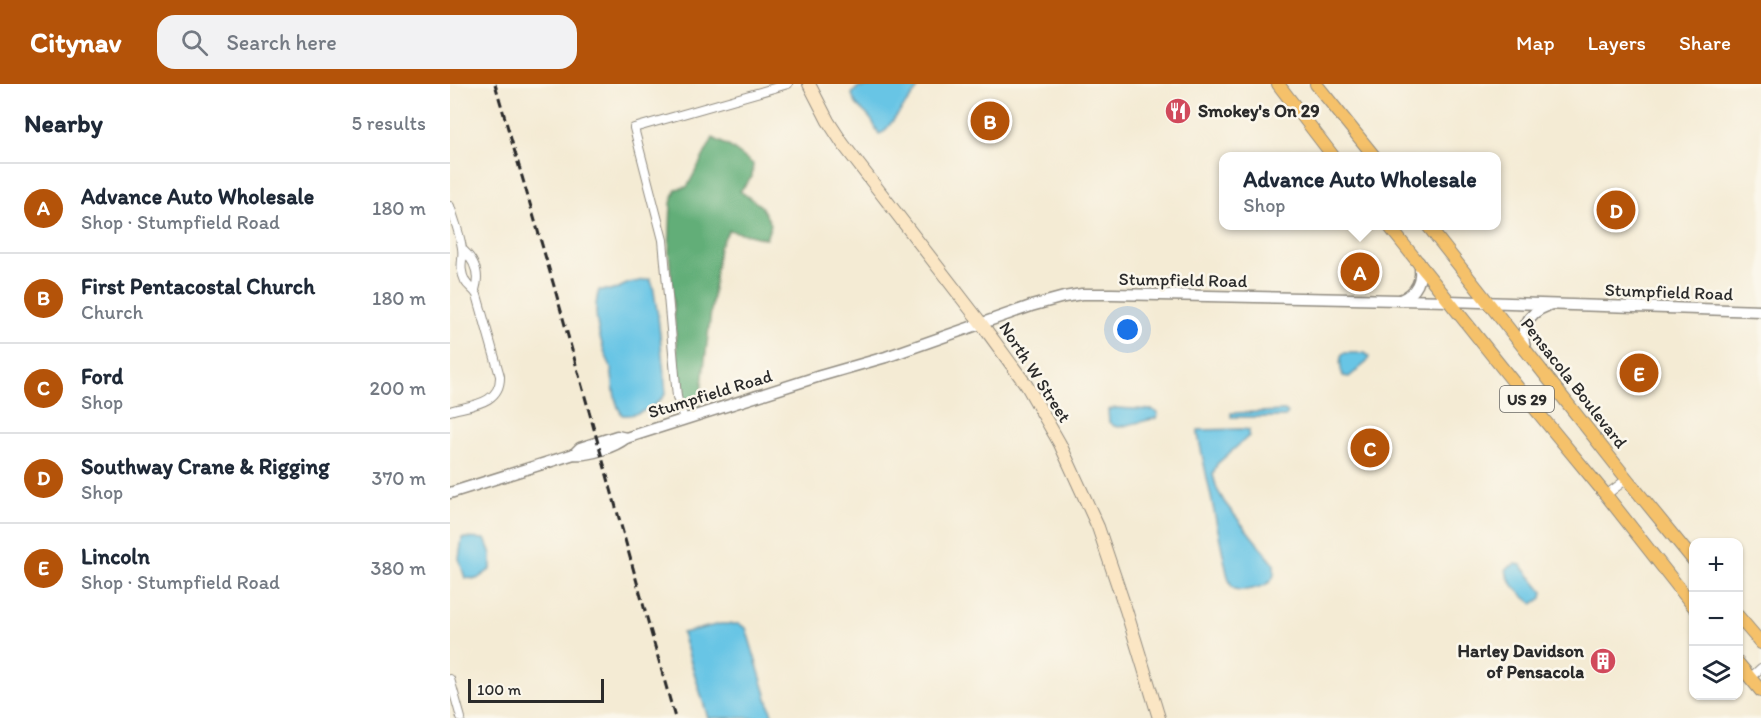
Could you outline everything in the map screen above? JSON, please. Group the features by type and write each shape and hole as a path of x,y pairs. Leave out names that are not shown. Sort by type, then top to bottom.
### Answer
{"main road":[{"name":"North W Street","path":"809,84 828,121 848,152 1027,386 1060,444 1098,527 1159,718"},
{"path":"1278,84 1330,152"},
{"path":"1316,84 1371,152"},
{"name":"US 29","path":"1393,230 1689,601"},
{"name":"Pensacola Boulevard","path":"1432,230 1689,555"},
{"path":"1743,622 1761,643"},
{"path":"1743,669 1761,691"}],"street":[{"path":"684,419 677,397 663,240 634,128 788,84"},
{"path":"450,206 463,250 474,263 477,274 475,290"},
{"path":"450,411 489,400 495,395 500,383 500,376 475,290 465,281 461,268 463,250"},
{"path":"1397,300 1408,296 1417,287 1421,273 1419,261"},
{"name":"Stumpfield Road","path":"450,493 574,454 580,448 599,446 616,436 626,438 933,342 1040,303 1082,294 1449,301 1761,311"},
{"path":"1526,351 1523,338 1526,325 1534,313 1549,306"},
{"path":"1606,495 1627,479"},
{"path":"1750,678 1761,668"},
{"path":"450,679 461,718"}],"green space":[{"path":"713,138 753,164 752,177 740,191 761,206 771,224 766,239 729,230 719,247 699,409 686,413 681,396 669,253 671,203 676,189 687,187"}],"water":[{"path":"885,84 919,84 917,90 884,132 879,134 870,119 857,105 852,94 857,88"},
{"path":"650,279 658,316 666,393 646,410 622,415 614,393 611,367 599,332 596,315 597,298 599,290 614,290 629,283"},
{"path":"1343,353 1365,353 1369,357 1367,362 1349,377 1343,376 1341,370 1340,361"},
{"path":"1114,408 1153,410 1158,413 1157,418 1119,427 1109,422 1108,410"},
{"path":"1285,411 1288,414 1285,417 1231,417 1231,413"},
{"path":"1198,430 1249,430 1249,436 1217,464 1213,475 1217,489 1225,503 1274,564 1274,571 1273,578 1266,584 1241,590 1232,587 1227,575"},
{"path":"462,538 485,539 491,554 491,569 477,579 465,578 459,559"},
{"path":"1515,564 1521,565 1543,592 1542,598 1533,604 1509,579 1506,569"},
{"path":"720,624 739,624 746,628 773,718 708,718 682,633"}],"railway":[{"path":"495,84 675,718"}],"place":[{"name":"Smokey's On 29","path":"1178,111"},
{"name":"First Pentacostal Church","path":"990,121"},
{"name":"Southway Crane & Rigging","path":"1616,210"},
{"name":"Advance Auto Wholesale","path":"1360,272"},
{"name":"Lincoln","path":"1639,373"},
{"name":"Ford","path":"1370,448"},
{"name":"Harley Davidson of Pensacola","path":"1603,661"}]}
